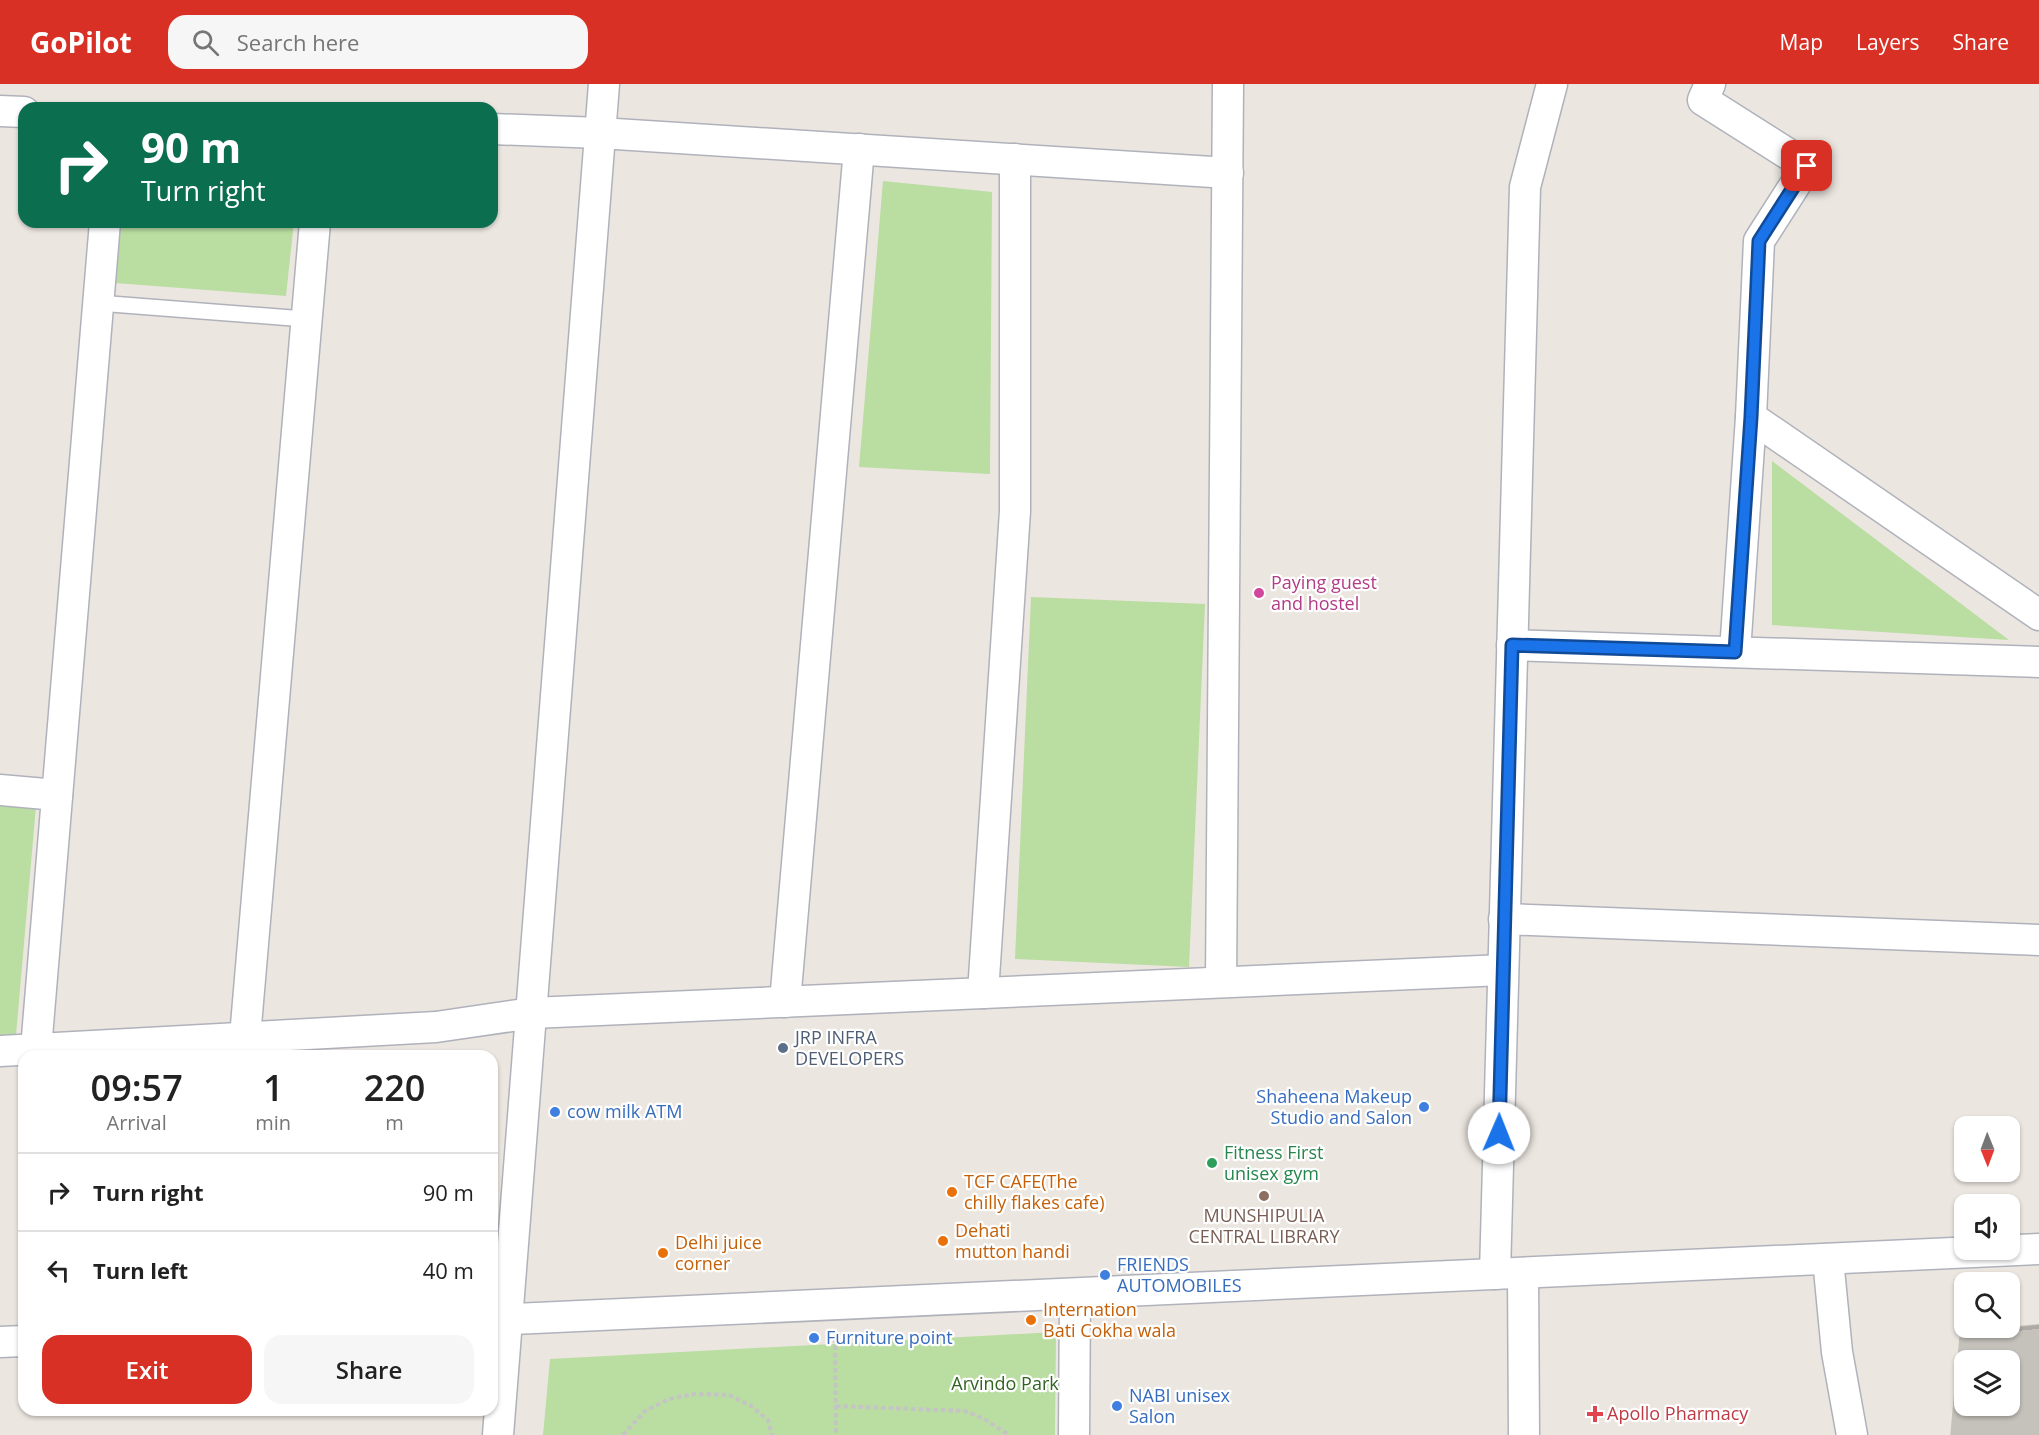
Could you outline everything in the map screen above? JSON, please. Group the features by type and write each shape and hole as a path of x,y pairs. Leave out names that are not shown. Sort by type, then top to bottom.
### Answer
{"street":[{"path":"498,1435 500,1320 532,1013 604,84"},
{"path":"1221,982 1228,84"},
{"path":"1524,1435 1509,1273 1504,920 1525,187 1552,84"},
{"path":"1710,84 1702,100 1807,166 1759,241 1751,417 1735,652"},
{"path":"0,111 18,112"},
{"path":"498,129 600,133 1228,173"},
{"path":"785,1002 859,149"},
{"path":"983,993 1015,511 1015,159"},
{"path":"36,1049 104,228"},
{"path":"245,1037 314,228"},
{"path":"1751,417 2039,615"},
{"path":"1512,645 2039,662"},
{"path":"0,790 57,795"},
{"path":"1504,920 2039,940"},
{"path":"0,1051 436,1027 532,1013 1503,969"},
{"path":"500,1320 2039,1249"},
{"path":"1828,1259 1836,1352 1852,1435"},
{"path":"1074,1435 1075,1294"},
{"path":"0,1342 18,1341"}],"lane":[{"path":"98,303 305,319"}],"path":[{"path":"831,1305 836,1344 836,1435"},
{"path":"623,1435 645,1411 669,1399 694,1395 729,1395 751,1406 768,1420 772,1435"},
{"path":"836,1406 965,1411 984,1419 1009,1435"}],"green space":[{"path":"883,181 992,192 990,474 859,467"},
{"path":"120,228 293,228 286,296 115,283"},
{"path":"1772,461 2009,640 1772,625"},
{"path":"1031,597 1205,604 1189,967 1015,959"},
{"path":"0,804 36,806 16,1035 0,1037"},
{"name":"Arvindo Park","path":"1056,1332 1055,1435 543,1435 550,1359"}],"building":[{"path":"2039,1330 2039,1435 1951,1435 1954,1403 1954,1416 2020,1416 2020,1350 1959,1350 1960,1338 2020,1338 2020,1332"}],"place":[{"name":"Paying guest and hostel","path":"1259,593"},
{"name":"JRP INFRA DEVELOPERS","path":"783,1048"},
{"name":"Shaheena Makeup Studio and Salon","path":"1424,1107"},
{"name":"cow milk ATM","path":"555,1112"},
{"name":"Fitness First unisex gym","path":"1212,1163"},
{"name":"TCF CAFE(The chilly flakes cafe)","path":"952,1192"},
{"name":"MUNSHIPULIA CENTRAL LIBRARY","path":"1264,1196"},
{"name":"Dehati mutton handi","path":"943,1241"},
{"name":"Delhi juice corner","path":"663,1253"},
{"name":"FRIENDS AUTOMOBILES","path":"1105,1275"},
{"name":"Internation Bati Cokha wala","path":"1031,1320"},
{"name":"Furniture point","path":"814,1338"},
{"name":"NABI unisex Salon","path":"1117,1406"},
{"name":"Apollo Pharmacy","path":"1595,1414"}],"route":[{"path":"1499,1133 1512,645 1735,652 1751,417 1759,241 1807,166"}]}
